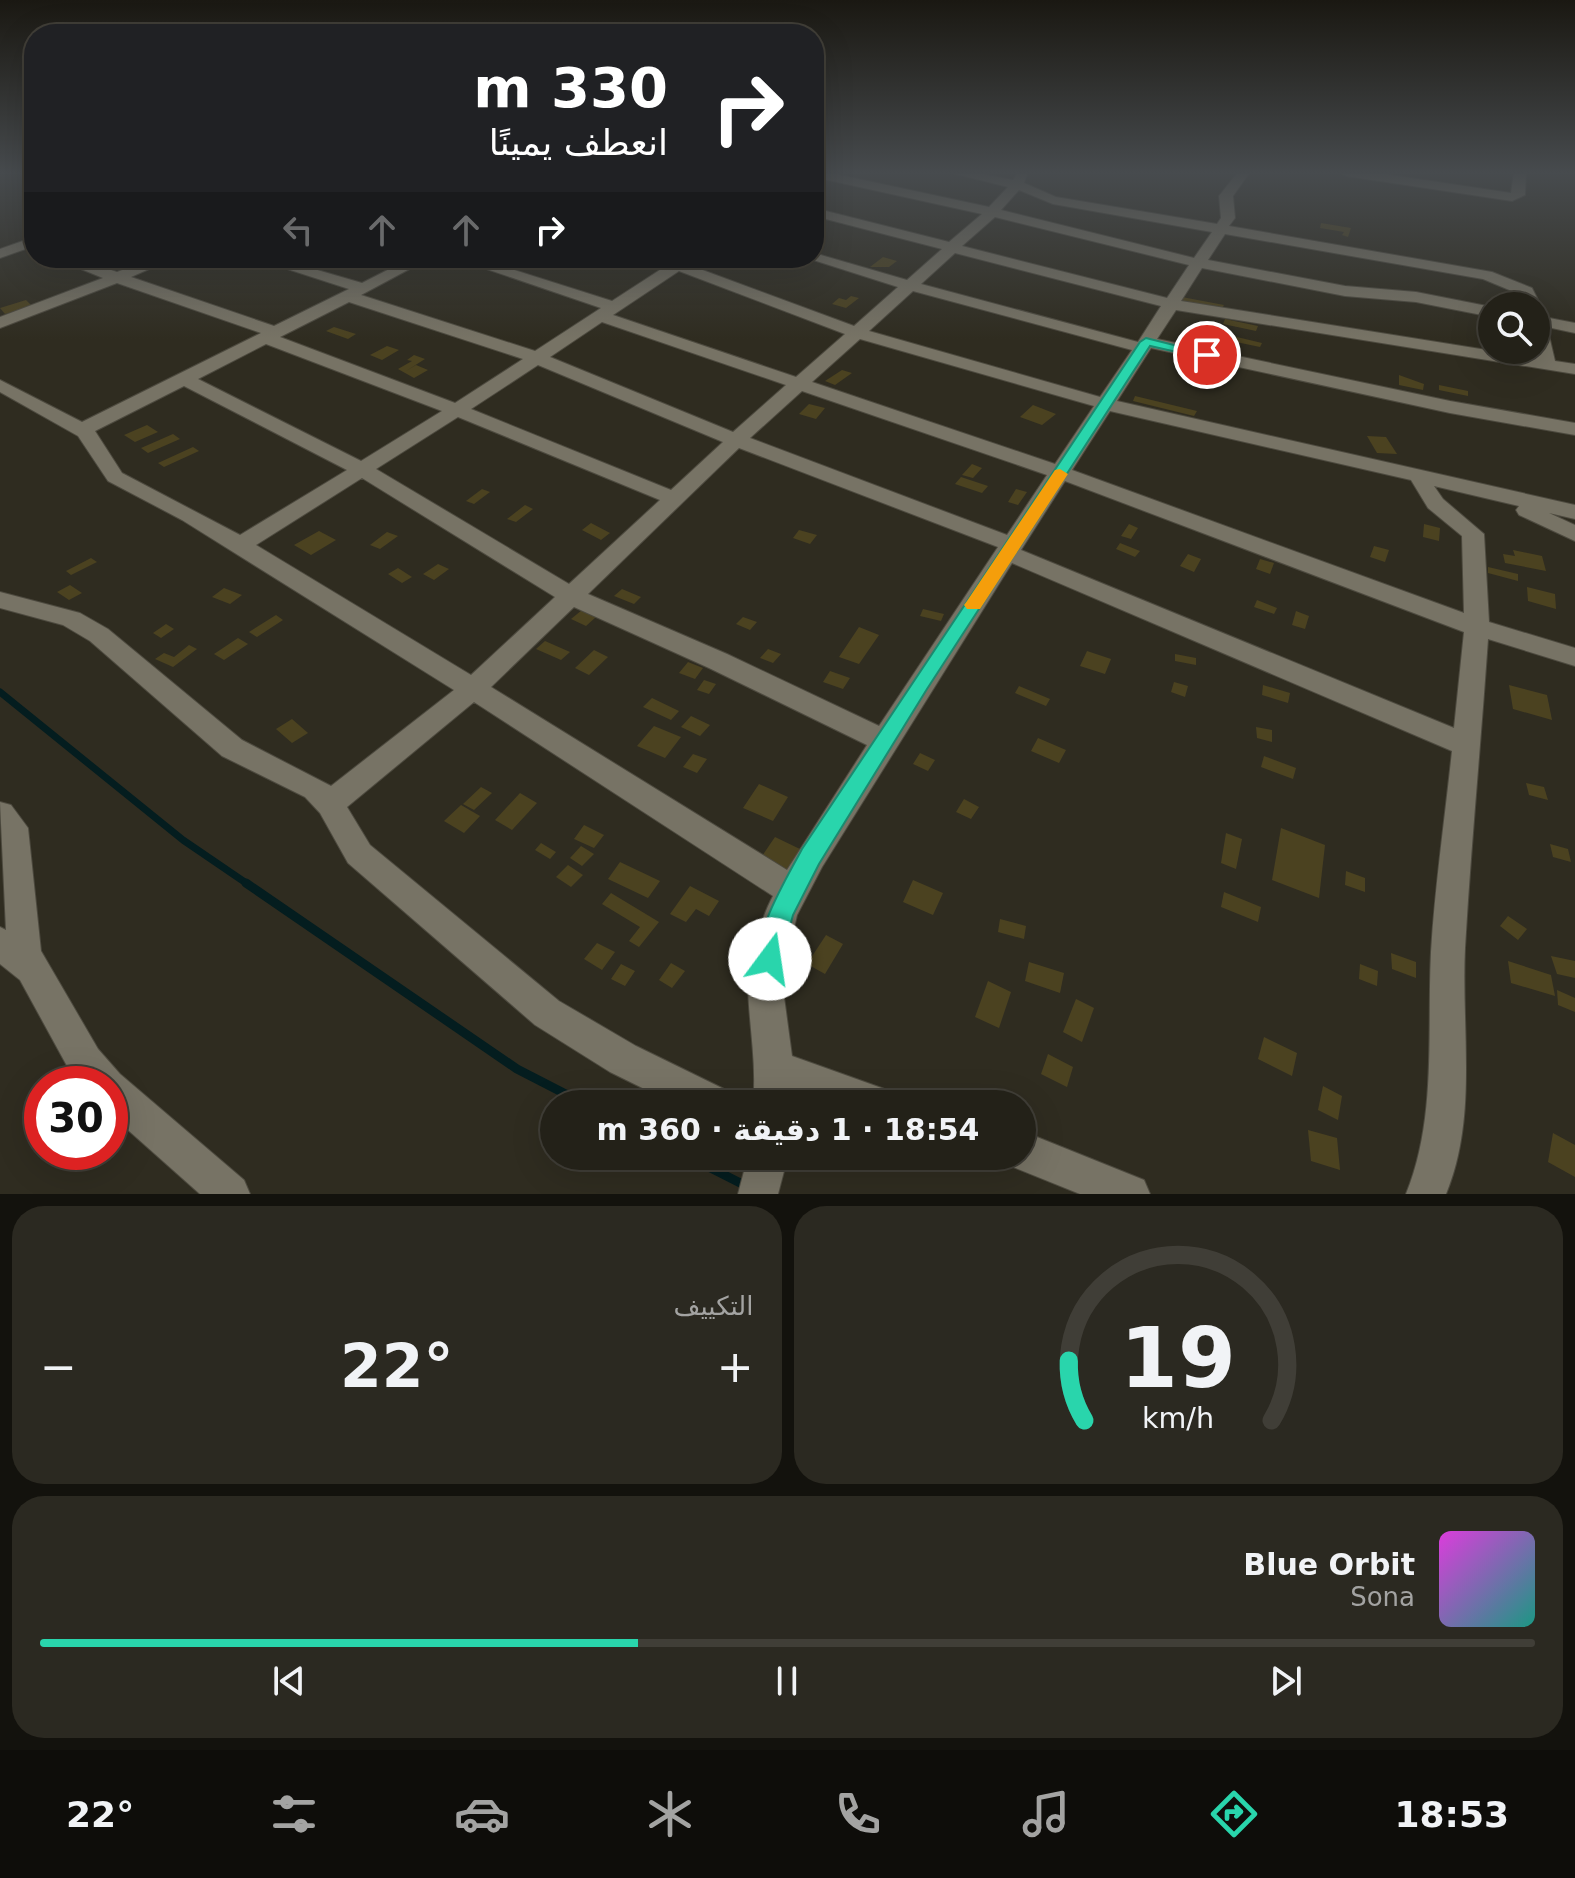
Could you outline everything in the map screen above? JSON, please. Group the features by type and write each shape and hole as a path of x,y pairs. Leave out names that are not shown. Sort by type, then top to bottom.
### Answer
{"street":[{"path":"872,228 1171,304 1575,369"},
{"path":"330,804 473,689 736,440 974,228"},
{"path":"1055,228 1198,263 1345,291 1416,297 1478,309"},
{"path":"1206,228 1487,275 1526,292"},
{"path":"796,1090 773,1086 765,982 781,913 811,857 884,741 1219,230"},
{"path":"0,254 24,246"},
{"path":"824,260 908,285 1144,345 1575,429"},
{"path":"88,268 272,336 675,499"},
{"path":"0,323 141,268"},
{"path":"288,268 537,358 1011,549 1468,746"},
{"path":"82,430 403,268"},
{"path":"489,268 799,383 1061,473 1477,627 1575,657"},
{"path":"240,545 457,410 674,268"},
{"path":"698,268 759,298 858,333 1106,404 1507,499 1575,512"},
{"path":"1550,320 1575,328"},
{"path":"185,379 363,470 569,595 718,661 884,741"},
{"path":"0,385 91,437 108,470 115,477 190,515 240,545 793,891"},
{"path":"1420,477 1423,490 1437,509 1473,534 1477,627 1448,950 1445,1118 1438,1166 1426,1194"},
{"path":"1507,499 1575,534"},
{"path":"0,600 71,619 99,635 232,748 315,789 330,804 359,854 547,1013 623,1059 686,1090"},
{"path":"0,814 13,828 16,841 22,938 30,968"},
{"path":"0,943 30,968 89,1066"},
{"path":"128,1105 230,1194"},
{"path":"1036,1157 1130,1194"},
{"path":"758,1194 764,1170"}],"building":[{"path":"1320,228 1351,228 1348,237 1342,235 1344,232"},
{"path":"883,257 897,261 889,267 870,267"},
{"path":"851,296 859,298 846,308 832,304 839,298 846,300"},
{"path":"1182,297 1224,305 1220,311 1199,304 1198,307 1178,303"},
{"path":"26,300 32,306 5,314 0,308"},
{"path":"1225,319 1258,326 1256,331 1223,324"},
{"path":"334,327 356,334 348,339 326,331"},
{"path":"1220,333 1262,343 1260,347 1217,338"},
{"path":"387,346 399,350 382,360 370,355"},
{"path":"414,355 425,359 406,371 416,365 428,370 414,378 398,369 412,361 407,360"},
{"path":"842,370 852,373 835,385 825,381"},
{"path":"1399,375 1424,384 1423,390 1399,385"},
{"path":"1439,385 1468,391 1468,396 1439,390"},
{"path":"1135,396 1197,411 1194,416 1133,401"},
{"path":"809,404 825,408 816,419 799,414"},
{"path":"1033,405 1056,414 1042,425 1020,417"},
{"path":"147,425 158,432 135,442 124,435"},
{"path":"173,434 180,439 148,453 141,448"},
{"path":"1367,436 1386,437 1397,454 1377,453"},
{"path":"193,447 199,451 164,467 158,463"},
{"path":"972,464 982,468 973,478 962,475"},
{"path":"961,477 988,486 982,493 955,484"},
{"path":"482,489 490,492 474,504 466,501"},
{"path":"1016,489 1027,492 1018,505 1008,502"},
{"path":"525,505 533,509 516,522 507,519"},
{"path":"591,523 610,533 601,540 582,530"},
{"path":"1129,524 1138,528 1131,539 1121,536"},
{"path":"1424,524 1440,528 1439,541 1423,537"},
{"path":"799,530 817,535 810,544 793,538"},
{"path":"319,531 336,540 311,555 294,545"},
{"path":"387,532 398,536 380,549 370,545"},
{"path":"1120,543 1140,551 1135,557 1116,549"},
{"path":"1374,546 1389,550 1385,562 1370,557"},
{"path":"1513,550 1542,556 1546,571 1505,563 1503,554 1515,556"},
{"path":"1188,554 1201,559 1194,572 1180,566"},
{"path":"91,558 97,562 71,575 66,571"},
{"path":"1260,559 1274,563 1270,574 1256,569"},
{"path":"438,564 449,569 434,580 423,574"},
{"path":"1488,567 1518,574 1518,581 1488,573"},
{"path":"398,568 412,577 402,583 388,574"},
{"path":"70,585 82,593 69,600 57,592"},
{"path":"1527,587 1555,594 1556,609 1528,601"},
{"path":"224,588 242,595 230,604 212,597"},
{"path":"622,589 641,597 634,604 614,596"},
{"path":"1257,600 1277,608 1274,614 1254,607"},
{"path":"923,609 944,614 941,621 920,616"},
{"path":"582,610 596,617 586,626 571,619"},
{"path":"1296,611 1309,616 1305,629 1292,625"},
{"path":"276,615 283,620 257,637 249,632"},
{"path":"743,617 757,622 750,630 736,624"},
{"path":"166,624 174,629 161,638 153,633"},
{"path":"859,627 879,635 859,664 839,657"},
{"path":"238,638 248,644 224,660 214,654"},
{"path":"545,641 570,652 561,660 536,649"},
{"path":"189,645 197,649 173,667 155,659 164,653 174,657"},
{"path":"768,649 781,654 773,663 760,658"},
{"path":"594,650 608,657 589,675 575,668"},
{"path":"1087,651 1111,659 1105,674 1080,666"},
{"path":"1175,654 1196,658 1196,665 1175,661"},
{"path":"688,662 703,668 695,679 679,673"},
{"path":"830,671 850,678 843,689 823,682"},
{"path":"704,680 716,684 709,694 697,690"},
{"path":"1174,682 1188,686 1185,697 1171,692"},
{"path":"1263,685 1290,693 1288,703 1262,695"},
{"path":"1509,685 1547,695 1552,720 1513,709"},
{"path":"1019,686 1050,699 1046,706 1015,693"},
{"path":"652,698 679,711 671,720 643,707"},
{"path":"691,716 710,725 700,736 681,727"},
{"path":"292,719 308,733 292,743 276,729"},
{"path":"654,726 681,737 665,758 637,746"},
{"path":"1256,727 1272,730 1272,742 1257,738"},
{"path":"1038,738 1066,750 1059,763 1031,751"},
{"path":"920,753 935,760 928,771 913,764"},
{"path":"693,754 707,759 697,773 683,767"},
{"path":"1264,756 1296,768 1293,779 1261,767"},
{"path":"1526,783 1544,787 1548,800 1529,795"},
{"path":"759,784 788,797 773,821 743,808"},
{"path":"481,787 492,793 474,810 463,804"},
{"path":"520,793 537,803 512,830 495,820"},
{"path":"964,799 979,807 971,819 956,812"},
{"path":"461,805 480,816 464,833 444,821"},
{"path":"584,825 604,835 594,848 574,839"},
{"path":"1281,828 1325,845 1319,898 1272,880"},
{"path":"1226,833 1242,839 1236,869 1221,863"},
{"path":"775,837 802,850 785,875 758,862"},
{"path":"541,843 556,852 550,859 535,850"},
{"path":"1550,844 1568,849 1571,862 1553,857"},
{"path":"581,846 594,854 582,866 570,858"},
{"path":"620,862 660,881 648,898 608,879"},
{"path":"568,865 583,875 571,887 556,877"},
{"path":"1346,871 1365,878 1365,892 1345,885"},
{"path":"913,880 943,893 933,915 903,902"},
{"path":"690,886 719,901 709,916 696,909 686,922 670,914"},
{"path":"1224,892 1261,907 1258,922 1221,907"},
{"path":"611,893 659,922 639,947 629,941 640,927 602,904"},
{"path":"1508,916 1527,929 1518,940 1500,926"},
{"path":"1000,919 1026,926 1024,939 998,932"},
{"path":"826,935 843,944 825,974 807,964"},
{"path":"597,943 615,952 602,970 584,959"},
{"path":"1391,953 1416,962 1416,978 1392,969"},
{"path":"1551,956 1575,961 1575,978 1557,974"},
{"path":"1508,961 1551,975 1555,996 1511,983"},
{"path":"1029,962 1064,973 1060,993 1025,981"},
{"path":"671,963 685,971 672,988 659,980"},
{"path":"621,964 635,971 625,986 611,979"},
{"path":"1360,964 1378,971 1377,986 1359,979"},
{"path":"988,981 1011,992 999,1028 975,1017"},
{"path":"1557,990 1575,998 1575,1012 1558,1005"},
{"path":"1076,999 1094,1008 1082,1042 1063,1032"},
{"path":"1264,1037 1297,1053 1292,1076 1258,1059"},
{"path":"1048,1054 1073,1067 1067,1087 1041,1074"},
{"path":"1323,1086 1342,1096 1338,1120 1318,1110"},
{"path":"1308,1130 1337,1138 1340,1170 1311,1161"},
{"path":"1553,1133 1575,1145 1575,1177 1548,1162"}],"waterway":[{"path":"0,692 183,840 249,885"},
{"path":"246,883 517,1069 558,1090"},
{"path":"715,1170 762,1194"}],"slow traffic":[{"path":"974,605 1060,474"}],"route":[{"path":"770,959 781,913 811,857 920,684 1146,342 1207,355"}]}
